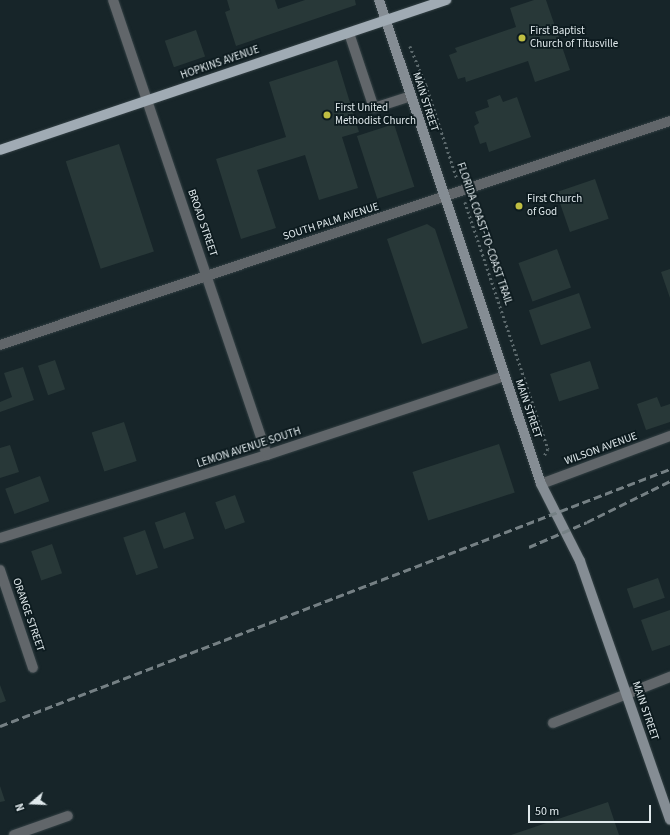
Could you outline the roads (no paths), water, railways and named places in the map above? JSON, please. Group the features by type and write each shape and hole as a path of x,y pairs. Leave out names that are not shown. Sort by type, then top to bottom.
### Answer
{"main road":[{"name":"HOPKINS AVENUE","path":"0,150 447,0"}],"street":[{"name":"BROAD STREET","path":"113,0 266,455"},
{"name":"MAIN STREET","path":"379,0 537,474 580,561 670,820"},
{"path":"349,33 374,108 411,96"},
{"name":"SOUTH PALM AVENUE","path":"0,345 670,121"},
{"name":"LEMON AVENUE SOUTH","path":"0,538 266,455 504,376"},
{"name":"WILSON AVENUE","path":"541,484 670,436"},
{"name":"ORANGE STREET","path":"0,570 33,668"},
{"path":"553,723 670,677"},
{"path":"14,835 68,816"}],"railway":[{"path":"0,726 670,469"},
{"path":"529,547 587,522 670,481"}],"place":[{"name":"First Baptist Church of Titusville","path":"522,38"},
{"name":"First United Methodist Church","path":"327,115"},
{"name":"First Church of God","path":"519,206"}]}
